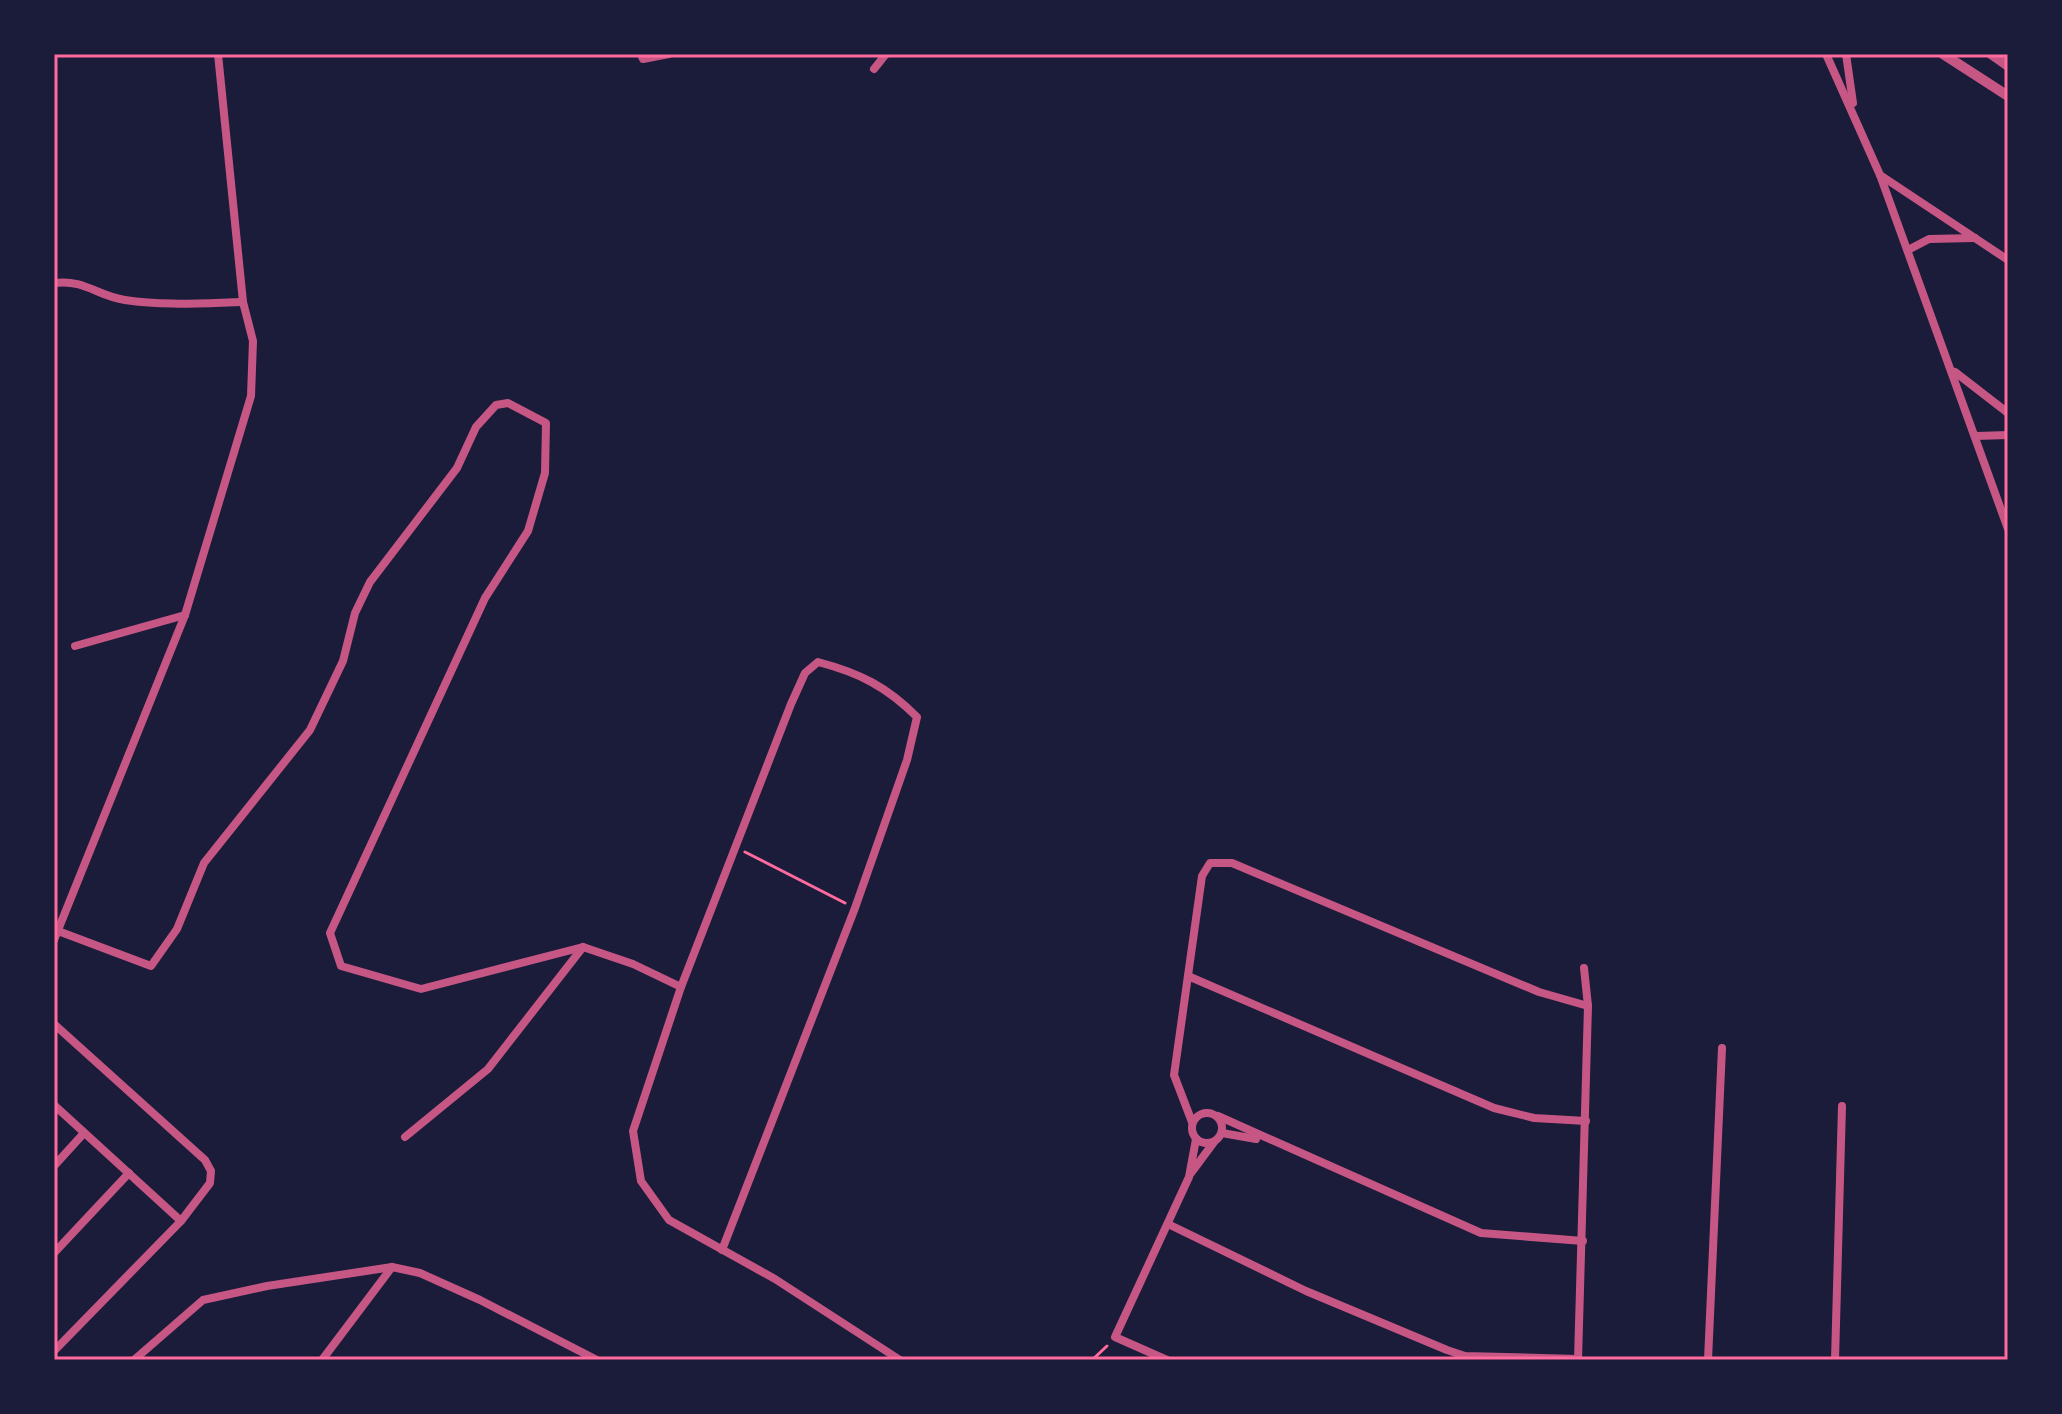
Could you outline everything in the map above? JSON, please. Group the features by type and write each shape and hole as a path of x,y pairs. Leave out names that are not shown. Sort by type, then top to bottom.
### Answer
{"street":[{"path":"54,940 185,615 251,396 253,341 243,302 218,54"},
{"path":"641,54 643,59 669,54"},
{"path":"874,69 886,54"},
{"path":"1826,54 1880,175 2008,529"},
{"path":"1846,54 1857,119"},
{"path":"1943,54 2008,96"},
{"path":"1991,54 2008,66"},
{"path":"1880,175 2008,260"},
{"path":"1908,250 1929,239 1976,238"},
{"path":"54,283 73,280 121,300 168,304 243,302"},
{"path":"1953,371 2008,413"},
{"path":"58,931 151,966 177,929 204,863 310,730 343,661 355,613 370,582 457,468 476,427 496,405 508,403 546,423 545,473 528,531 485,598 330,933 341,966 421,989 583,947 633,964 681,987"},
{"path":"1976,436 2008,435"},
{"path":"75,646 185,615"},
{"path":"722,1250 855,908 907,760 917,717 891,692 857,672 818,662 805,673 800,683 738,848 681,987 633,1131 641,1181 669,1220 900,1360"},
{"path":"1189,1177 1196,1139 1174,1075 1206,868 1217,861 1232,863 1539,992 1588,1006"},
{"path":"405,1137 488,1069 583,947"},
{"path":"1168,1224 1306,1291 1465,1356 1578,1360 1588,1006 1584,968"},
{"path":"1188,976 1494,1108 1534,1118 1586,1121"},
{"path":"54,1024 205,1160 211,1171 210,1183 181,1221 54,1351"},
{"path":"1708,1360 1722,1048"},
{"path":"1181,1097 1200,1114 1218,1116 1265,1140 1481,1233 1583,1241"},
{"path":"54,1105 181,1221"},
{"path":"1835,1360 1842,1106"},
{"path":"1192,1122 1200,1114"},
{"path":"1218,1116 1222,1133"},
{"path":"54,1166 84,1133"},
{"path":"1222,1133 1265,1140"},
{"path":"1167,1360 1115,1337 1189,1177 1222,1133"},
{"path":"1196,1139 1214,1142"},
{"path":"54,1253 129,1173"},
{"path":"134,1360 203,1300 267,1286 392,1267 420,1273 480,1300 597,1360"},
{"path":"322,1360 392,1267"}],"path":[{"path":"738,848 855,908"},
{"path":"1092,1360 1115,1337"}]}
